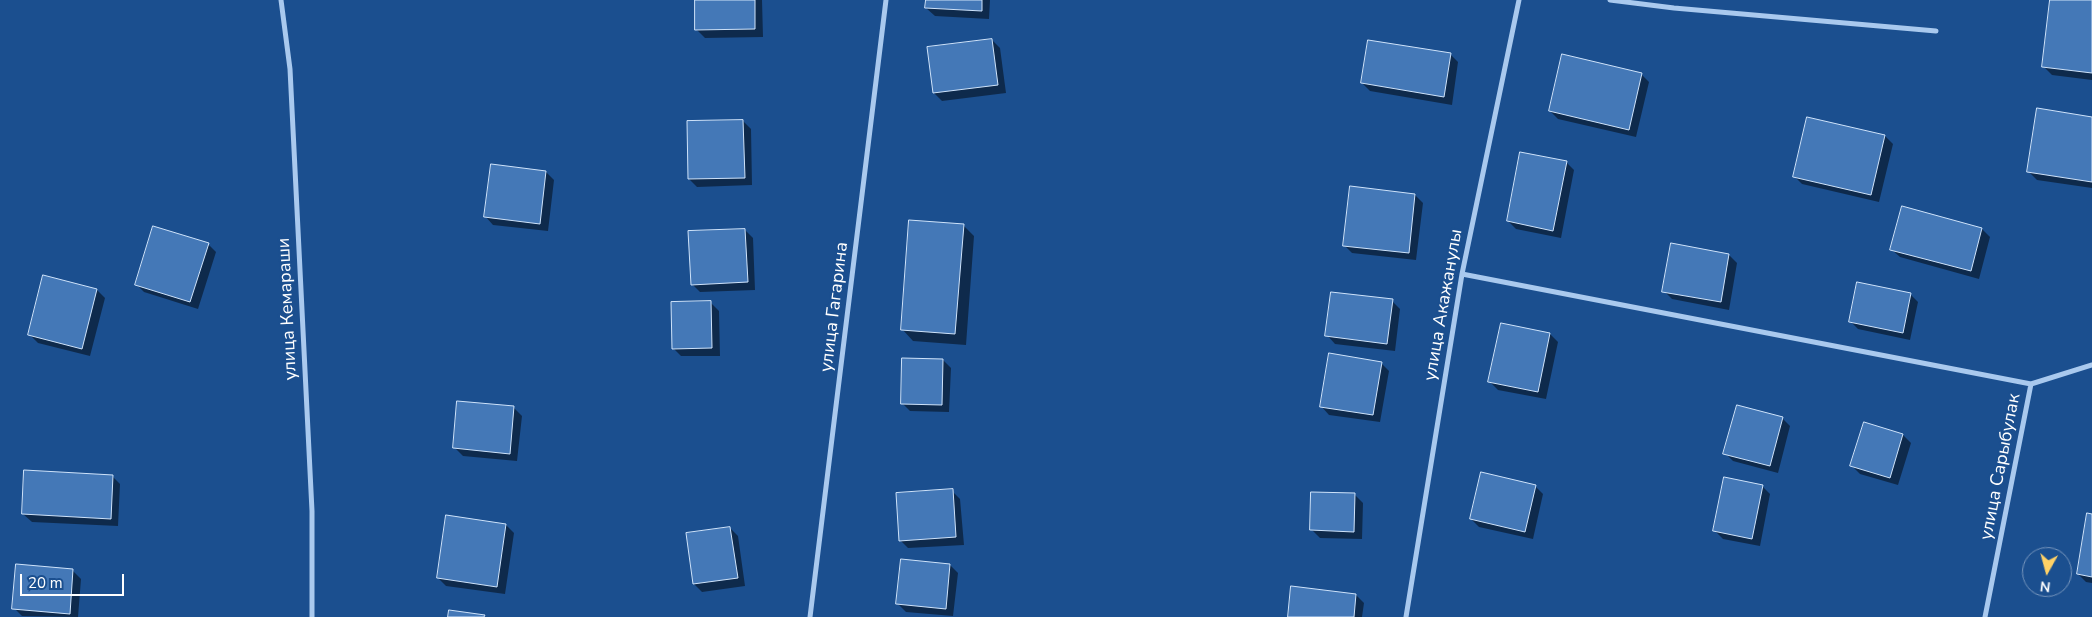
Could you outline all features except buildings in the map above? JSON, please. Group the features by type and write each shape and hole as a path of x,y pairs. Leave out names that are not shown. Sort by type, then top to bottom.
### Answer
{"street":[{"name":"улица Кемараши","path":"281,0 291,89 311,502 312,617"},
{"name":"улица Гагарина","path":"810,617 886,0"},
{"name":"улица Акажанулы","path":"1406,617 1462,274 1519,0"},
{"path":"1610,0 1674,8 1936,31"},
{"path":"1462,274 2031,384"},
{"name":"улица Сарыбулак","path":"1985,617 2031,384 2092,365"}]}
